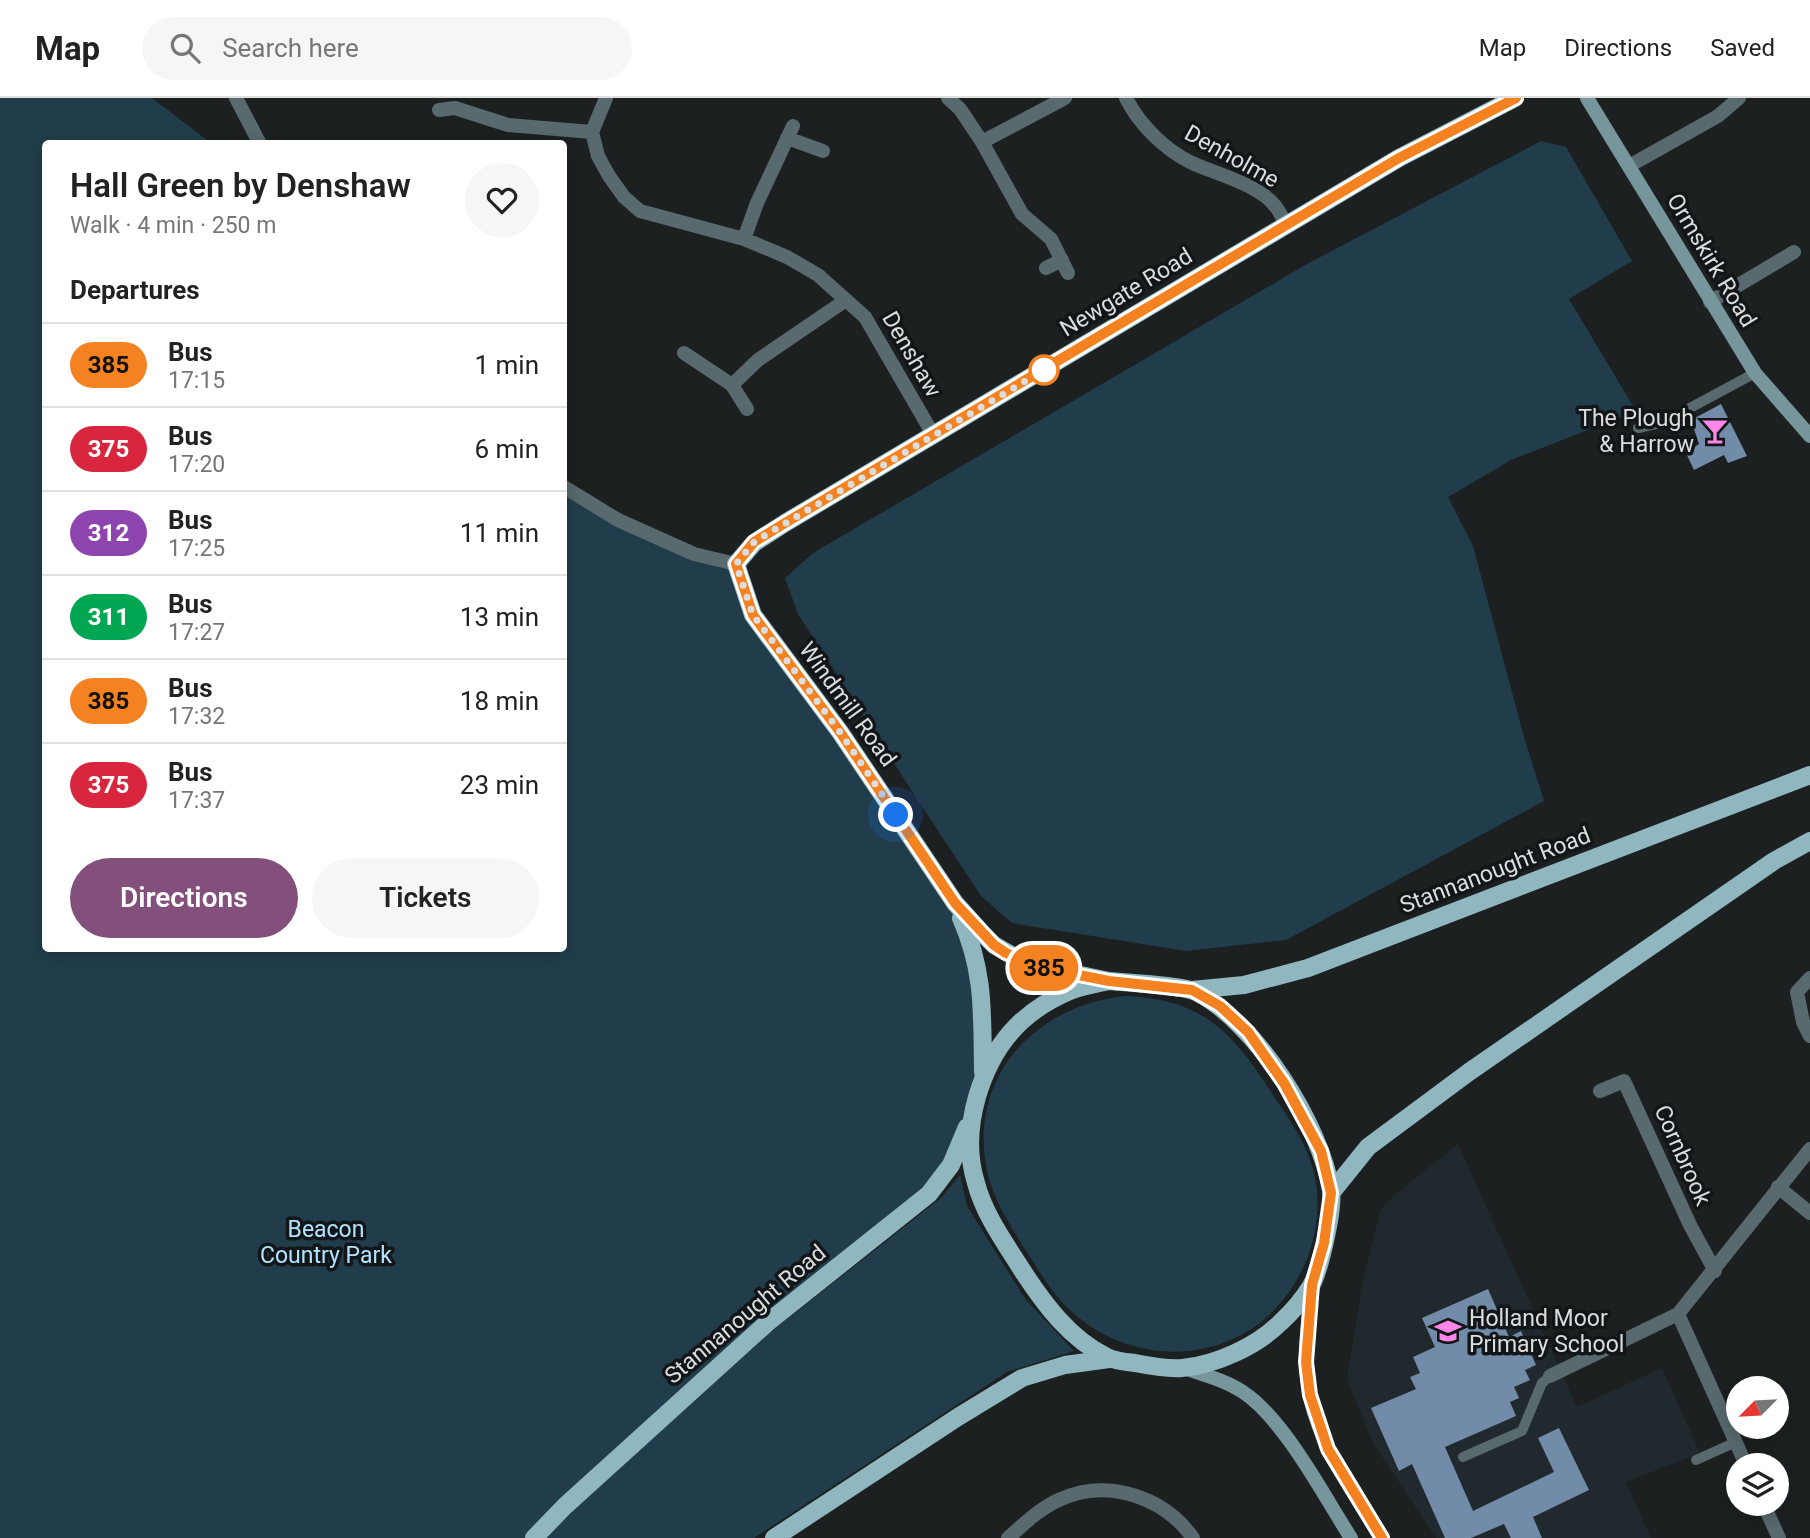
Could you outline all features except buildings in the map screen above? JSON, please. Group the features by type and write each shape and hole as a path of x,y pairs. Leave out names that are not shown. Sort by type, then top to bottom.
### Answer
{"main road":[{"name":"Newgate Road","path":"736,564 754,542 1399,158 1516,98"},
{"name":"Ormskirk Road","path":"1587,98 1755,373 1810,436"},
{"name":"Windmill Road","path":"736,564 753,615 840,732 955,903 982,933 1006,953 1038,967 1109,981"},
{"name":"Stannanought Road","path":"1192,990 1244,985 1308,968 1810,775"},
{"path":"1331,1193 1368,1147 1469,1072 1774,860 1810,841"},
{"name":"Windmill Road","path":"955,903 978,962 981,982 983,1076"},
{"path":"1109,1359 1065,1327 1041,1300 987,1212 976,1185 970,1158 971,1118 983,1076 1000,1044 1017,1025 1042,1006 1071,990 1109,981 1192,990 1220,1006 1248,1032 1295,1101 1321,1151 1331,1193 1324,1243 1312,1285 1306,1362 1310,1395 1328,1449 1382,1538"},
{"name":"Stannanought Road","path":"534,1538 565,1506 767,1322 929,1194 951,1165 971,1118"},
{"path":"1182,1368 1222,1358 1248,1347 1270,1333 1290,1314 1312,1285"},
{"path":"774,1538 1022,1378 1065,1365 1109,1359 1182,1368 1222,1380 1244,1392 1264,1409 1282,1431 1351,1538"}],"street":[{"path":"236,98 258,140"},
{"path":"439,110 455,103 508,125 592,132 606,98"},
{"path":"948,98 960,109 982,142 1022,214 1051,239 1065,267 1046,268"},
{"path":"982,142 1065,98"},
{"name":"Denholme","path":"1126,98 1132,111 1157,139 1188,161 1262,194 1276,206 1287,226"},
{"path":"1629,166 1718,116 1740,98"},
{"name":"Denshaw","path":"592,132 598,156 609,176 624,197 640,211 744,239 787,257 818,275 865,317 933,436"},
{"path":"744,239 757,203 790,132 824,151"},
{"path":"1710,302 1794,252"},
{"path":"732,385 758,360 846,300"},
{"path":"684,353 732,385 747,409"},
{"path":"567,489 631,526 694,554 736,564"},
{"path":"1810,978 1797,992 1803,1022 1810,1036"},
{"name":"Cornbrook","path":"1600,1091 1624,1081 1690,1226 1714,1271"},
{"path":"1550,1376 1678,1314 1810,1149"},
{"path":"1778,1187 1810,1213"},
{"path":"1678,1314 1741,1453"},
{"path":"1008,1538 1029,1518 1050,1504 1074,1494 1100,1491 1125,1493 1155,1504 1176,1519 1193,1538"},
{"path":"1769,1516 1779,1538"}],"lane":[{"path":"1638,428 1683,418 1690,408 1755,373"},
{"path":"1463,1457 1522,1431 1542,1383 1550,1376"},
{"path":"1696,1460 1736,1442"}],"shaded area":[{"name":"Holland Moor Primary School","path":"1458,1144 1577,1407 1662,1368 1700,1453 1626,1482 1651,1538 1436,1538 1373,1443 1347,1380 1363,1278 1381,1209 1393,1196"}],"green space":[{"name":"Beacon Country Park","path":"0,98 152,98 207,140 42,140 42,952 567,952 567,489 618,520 736,564 744,592 971,941 983,1076 951,1165 903,1216 534,1538 0,1538"},
{"path":"1541,141 1566,147 1632,261 1569,299 1636,411 1511,460 1448,497 1473,546 1524,737 1544,801 1286,940 1186,951 1012,923 981,896 798,614 785,578 813,553 1307,264"},
{"path":"1125,996 1176,1004 1214,1023 1229,1037 1258,1073 1294,1127 1307,1151 1316,1181 1318,1202 1312,1245 1294,1284 1282,1302 1267,1317 1244,1333 1220,1344 1168,1352 1116,1340 1093,1328 1071,1311 1045,1280 1010,1226 994,1194 987,1171 984,1127 990,1097 1002,1070 1019,1047 1041,1028 1066,1013 1094,1002"},
{"path":"960,1175 967,1206 1026,1300 1074,1351 1007,1372 754,1538 547,1538 585,1498 752,1347 942,1197"}],"bus line":[{"name":"385","path":"1382,1538 1328,1449 1310,1395 1306,1362 1312,1285 1324,1243 1331,1193 1321,1151 1284,1083 1248,1032 1220,1006 1192,990 1109,981 1038,967 994,945 955,903 840,732 753,615 736,564 754,542 785,523 1399,158 1516,98"}],"place":[{"name":"The Plough & Harrow","path":"1715,431"},
{"name":"Holland Moor Primary School","path":"1448,1331"}],"route":[{"path":"896,815 840,732 753,615 736,564 754,542 1044,370"}]}
